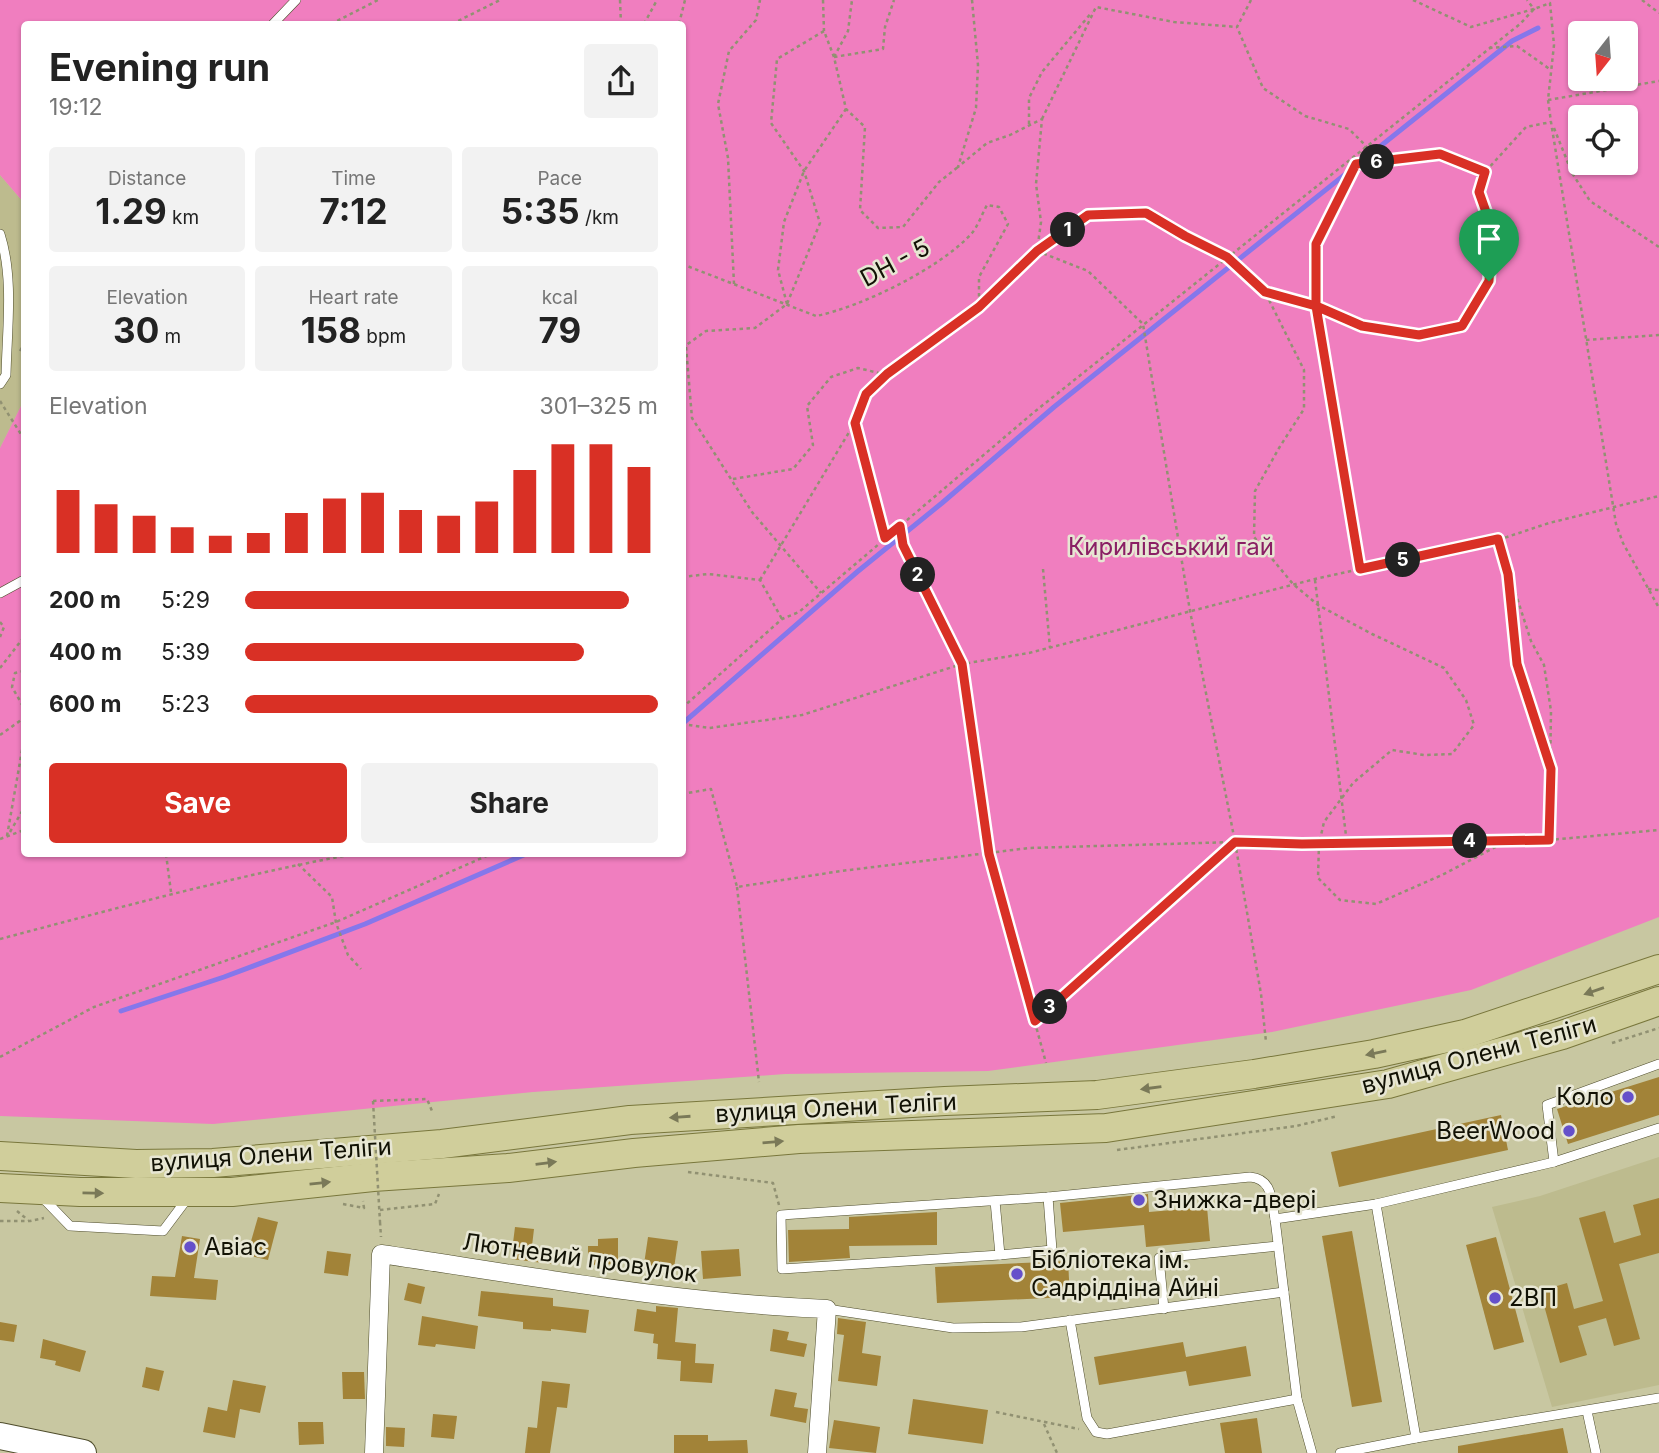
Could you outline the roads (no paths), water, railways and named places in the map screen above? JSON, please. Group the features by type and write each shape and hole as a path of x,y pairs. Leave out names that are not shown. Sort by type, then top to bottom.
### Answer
{"main road":[{"name":"вулиця Олени Теліги","path":"0,1156 136,1164 213,1163 442,1143 629,1120 945,1101 1097,1096 1254,1074 1465,1034 1659,969"},
{"name":"вулиця Олени Теліги","path":"0,1188 190,1194 232,1192 799,1139 1106,1128 1388,1084 1562,1035 1659,1001"}],"street":[{"name":"Лютневий провулок","path":"374,1453 381,1254 674,1297 827,1309"},
{"path":"817,1453 827,1309"},
{"path":"0,1436 75,1452"}],"lane":[{"path":"276,21 296,0"},
{"path":"0,234 5,251 7,281 6,375 0,384"},
{"path":"0,593 21,582"},
{"path":"1554,1161 1548,1105 1659,1064"},
{"path":"1275,1219 1376,1204 1554,1161 1659,1128"},
{"path":"1048,1197 1052,1250 782,1269 781,1215 1048,1197 1259,1178 1267,1184 1275,1219 1297,1399 1312,1453"},
{"path":"35,1190 70,1226 163,1231 190,1194"},
{"path":"995,1201 1000,1255"},
{"path":"1376,1204 1416,1438"},
{"path":"1164,1309 1159,1258 1278,1246"},
{"path":"827,1309 953,1328 1021,1327 1284,1292"},
{"path":"1070,1321 1087,1418 1096,1432 1107,1434 1297,1399"},
{"path":"1340,1453 1659,1398"},
{"path":"1587,1411 1597,1453"}],"waterway":[{"path":"686,721 857,572 1054,407 1512,41 1538,28"},
{"path":"121,1011 224,977 365,924 519,857"}],"place":[{"name":"Коло","path":"1628,1097"},
{"name":"BeerWood","path":"1569,1131"},
{"name":"Знижка-двері","path":"1139,1200"},
{"name":"Авіас","path":"190,1247"},
{"name":"Бібліотека ім. Садріддіна Айні","path":"1017,1274"},
{"name":"2ВП","path":"1495,1298"}],"park label":[{"name":"Кирилівський гай","path":"1171,547"}]}
